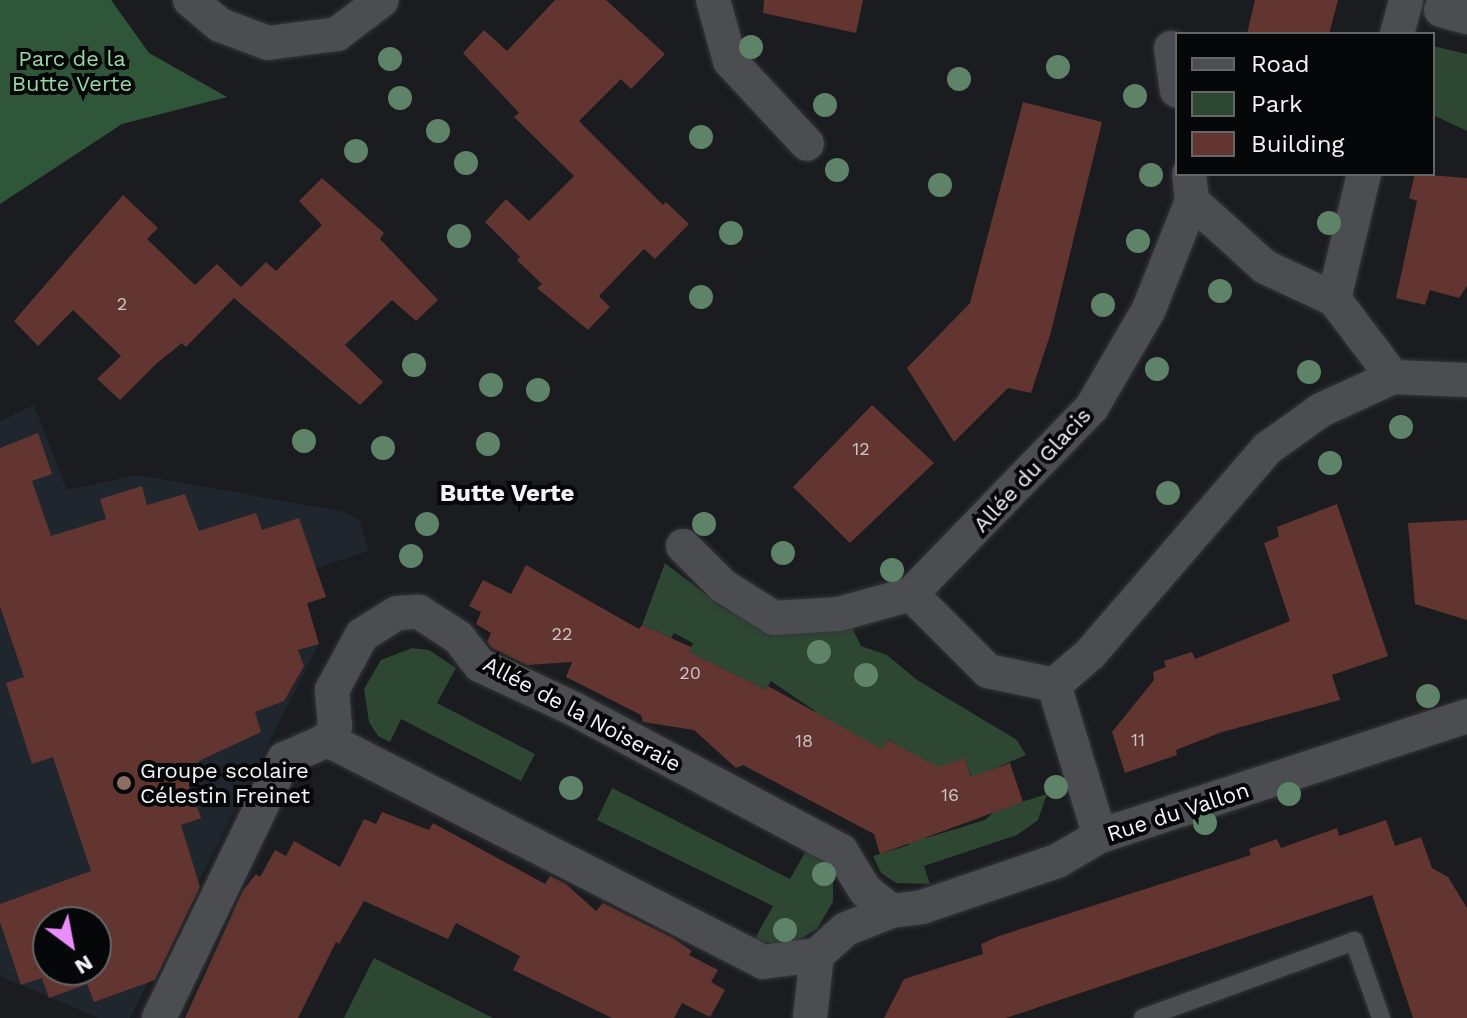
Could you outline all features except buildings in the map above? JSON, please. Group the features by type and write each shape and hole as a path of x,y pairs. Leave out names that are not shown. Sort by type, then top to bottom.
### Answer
{"street":[{"path":"190,0 220,25 268,43 337,34 382,0"},
{"path":"713,0 730,61 807,144"},
{"path":"1398,32 1406,0"},
{"path":"1171,48 1175,77"},
{"path":"1334,299 1364,176"},
{"name":"Allée du Glacis","path":"911,594 1092,407 1149,309 1190,187 1265,267 1334,299 1393,377"},
{"path":"1054,685 1090,654 1268,448 1321,410 1393,377 1467,380"},
{"path":"683,546 723,586 774,618 839,614 911,594 988,671 1054,685"},
{"name":"Allée de la Noiseraie","path":"328,740 335,726 332,690 362,635 397,613 419,612 458,637 480,665 576,710 841,851 865,890 891,911"},
{"path":"1054,685 1100,836"},
{"name":"Rue du Vallon","path":"817,955 846,929 891,911 922,907 1057,861 1100,836 1467,716"},
{"path":"159,1018 284,759 328,740 763,962 817,955 810,1018"}],"lane":[{"path":"1143,1018 1354,941 1381,1018"}],"shaded area":[{"name":"Groupe scolaire Célestin Freinet","path":"34,405 67,490 138,475 345,512 360,521 368,551 316,568 326,597 307,604 319,644 130,1018 99,1018 0,976 0,421"}],"green space":[{"name":"Parc de la Butte Verte","path":"0,0 111,0 149,53 227,97 122,124 0,204"},
{"path":"1435,46 1467,54 1467,131 1435,116"},
{"path":"665,563 725,609 771,626 852,627 861,646 887,655 917,680 1017,740 1026,755 972,778 965,759 932,769 888,740 882,749 812,718 815,711 771,681 766,690 689,652 693,643 674,633 671,638 642,625"},
{"path":"412,648 429,650 456,668 437,703 535,754 521,781 401,719 390,742 378,736 369,722 364,689 381,660"},
{"path":"612,788 790,879 807,849 826,863 833,877 833,902 817,929 795,942 776,945 754,940 773,906 597,820"},
{"path":"1047,794 1038,820 1017,835 924,866 930,884 896,883 881,873 873,856 909,845 908,838 923,833 926,838 985,820 996,810"},
{"path":"374,958 493,1018 344,1018"}],"place":[{"name":"Groupe scolaire Célestin Freinet","path":"124,783"}],"district":[{"name":"Butte Verte","path":"507,494"}]}
